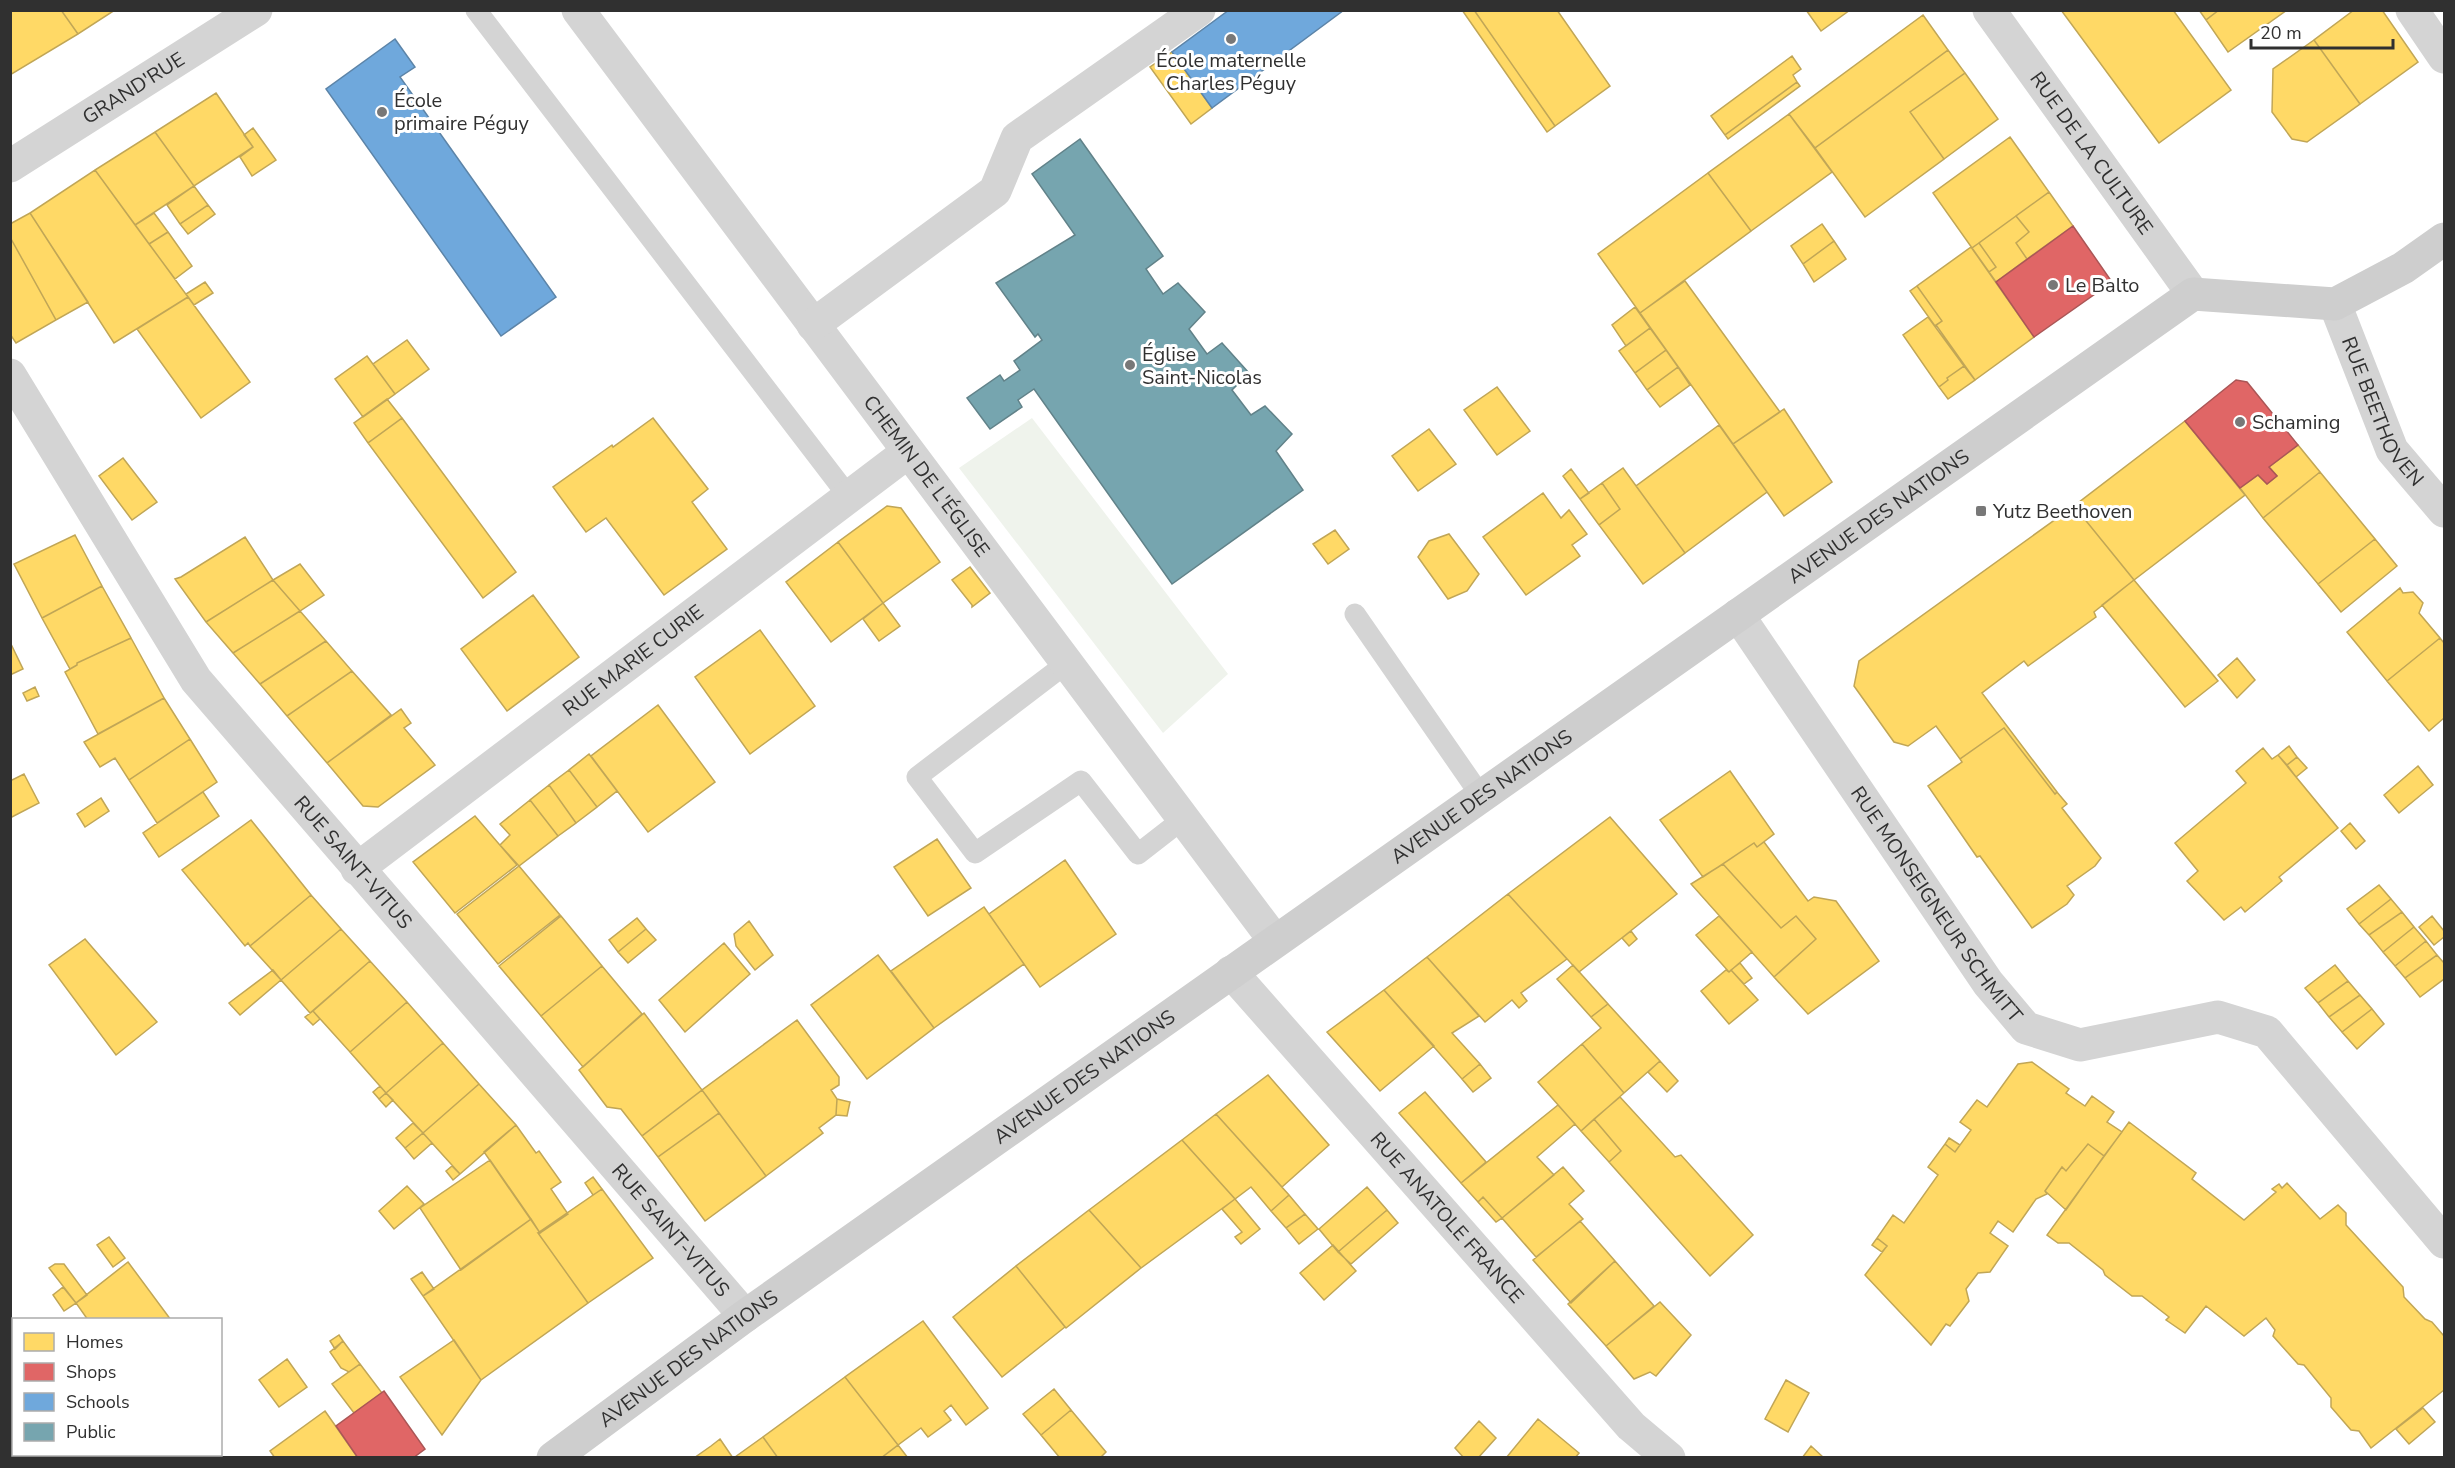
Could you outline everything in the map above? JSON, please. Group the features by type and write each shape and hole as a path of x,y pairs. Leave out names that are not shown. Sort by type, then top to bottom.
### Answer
{"main road":[{"path":"2193,294 2335,304 2403,268 2445,238"},
{"name":"AVENUE DES NATIONS","path":"553,1458 746,1316 2193,294"}],"street":[{"name":"GRAND'RUE","path":"10,166 256,10"},
{"name":"CHEMIN DE L'ÉGLISE","path":"578,10 1275,941"},
{"path":"813,325 994,191 1017,138 1199,10"},
{"name":"RUE DE LA CULTURE","path":"1989,10 2193,294"},
{"path":"2412,10 2445,57"},
{"name":"RUE BEETHOVEN","path":"2335,304 2392,450 2445,511"},
{"name":"RUE SAINT-VITUS","path":"10,375 196,680 357,869 746,1316"},
{"name":"RUE MARIE CURIE","path":"357,869 908,452"},
{"name":"RUE MONSEIGNEUR SCHMITT","path":"1738,615 1988,983 2026,1028 2080,1045 2218,1017 2267,1032 2445,1242"},
{"name":"RUE ANATOLE FRANCE","path":"1231,972 1631,1426 1669,1458"}],"lane":[{"path":"476,10 849,497"},
{"path":"1355,614 1481,796"},
{"path":"1067,663 917,777 975,853 1081,781 1138,854 1184,819"}],"shaded area":[{"path":"1032,418 1228,674 1163,733 959,468"}],"building: Homes":[{"path":"10,10 61,10 78,34 10,75"},
{"path":"61,10 115,10 78,34"},
{"path":"1462,10 1474,10 1555,126 1547,132"},
{"path":"1474,10 1557,10 1610,86 1555,126"},
{"path":"1806,10 1850,10 1821,31"},
{"path":"2061,10 2173,10 2231,90 2159,143"},
{"path":"2199,10 2219,10 2206,20"},
{"path":"2219,10 2287,10 2228,52 2206,20"},
{"path":"2354,10 2382,10 2418,62 2360,104 2314,40"},
{"path":"1923,15 1948,50 1815,148 1789,114"},
{"path":"2314,40 2360,104 2307,142 2292,139 2272,112 2273,69"},
{"path":"1948,50 1965,73 1910,112 1944,159 1865,217 1815,148"},
{"path":"1172,52 1212,108 1191,124 1150,67"},
{"path":"1792,56 1801,69 1793,75 1797,82 1725,135 1711,116"},
{"path":"1965,73 1998,119 1944,159 1910,112"},
{"path":"1797,82 1800,86 1728,139 1725,135"},
{"path":"216,93 253,147 194,186 155,132"},
{"path":"1789,114 1832,172 1751,231 1708,173"},
{"path":"253,128 276,160 252,176 240,157 253,147 244,135"},
{"path":"155,132 194,186 135,225 95,170"},
{"path":"2010,137 2049,192 1972,248 1933,193"},
{"path":"95,170 188,297 114,343 30,213"},
{"path":"1708,173 1751,231 1640,313 1598,254"},
{"path":"194,186 208,205 180,224 167,205"},
{"path":"2049,192 2073,226 2027,259 2016,243 2029,232 2016,216"},
{"path":"208,205 215,214 188,234 180,224"},
{"path":"30,213 88,302 56,320 10,237 10,224"},
{"path":"154,213 168,232 149,244 135,225"},
{"path":"2016,216 2029,232 2016,243 2027,259 1996,282 1989,272 1996,267 1979,243"},
{"path":"1822,224 1834,241 1803,264 1791,246"},
{"path":"168,232 192,266 175,279 149,244"},
{"path":"10,237 56,320 16,343 10,334"},
{"path":"1834,241 1846,259 1814,282 1803,264"},
{"path":"1979,243 1996,267 1989,272 1972,248"},
{"path":"1971,247 2034,337 1975,380 1936,325 1942,321 1917,286"},
{"path":"1685,281 1780,412 1733,444 1640,313"},
{"path":"205,282 213,293 194,305 186,294"},
{"path":"1917,286 1942,321 1935,326 1910,291"},
{"path":"188,297 250,382 201,418 137,329"},
{"path":"1635,307 1650,328 1626,346 1612,325"},
{"path":"1928,317 1964,366 1939,387 1903,335"},
{"path":"1650,328 1666,350 1635,373 1619,351"},
{"path":"407,340 429,369 395,394 373,364"},
{"path":"1666,350 1678,367 1647,390 1635,373"},
{"path":"367,356 395,394 363,417 335,379"},
{"path":"1964,366 1975,380 1948,399 1939,387"},
{"path":"1678,367 1690,385 1660,407 1647,390"},
{"path":"1497,387 1530,431 1497,455 1464,410"},
{"path":"387,399 402,418 368,443 354,423"},
{"path":"1784,409 1832,482 1784,516 1733,444"},
{"path":"402,418 516,572 483,598 368,443"},
{"path":"653,418 708,489 692,502 727,549 664,595 606,518 586,532 553,487"},
{"path":"2185,421 2245,495 2134,580 2074,506"},
{"path":"1719,425 1767,492 1685,553 1636,486"},
{"path":"1429,429 1456,464 1418,491 1392,456"},
{"path":"2298,445 2320,472 2263,518 2240,488 2258,475 2267,484 2277,476 2269,467"},
{"path":"123,458 157,502 132,520 99,476"},
{"path":"1623,468 1685,553 1643,584 1599,525 1620,509 1602,483"},
{"path":"1571,469 1589,493 1580,499 1563,476"},
{"path":"2320,472 2375,539 2318,584 2263,518"},
{"path":"1602,483 1620,509 1599,525 1580,499"},
{"path":"1543,493 1561,518 1569,510 1587,534 1572,545 1580,556 1526,595 1483,537"},
{"path":"887,506 901,508 940,562 883,603 838,542"},
{"path":"2074,506 2134,580 2094,612 2096,617 2028,666 2024,661 1982,693 2057,792 2055,794 2004,728 1960,759 1936,726 1908,746 1894,742 1854,686 1859,661"},
{"path":"1335,530 1349,549 1328,564 1313,544"},
{"path":"1449,534 1479,574 1467,591 1448,599 1418,557 1429,541"},
{"path":"75,535 102,586 42,618 14,564"},
{"path":"245,537 273,580 206,622 175,579"},
{"path":"2375,539 2397,566 2341,612 2318,584"},
{"path":"838,542 883,603 831,642 786,582"},
{"path":"300,564 324,595 300,611 273,580"},
{"path":"970,567 990,593 972,607 952,580"},
{"path":"273,580 300,611 233,653 206,622"},
{"path":"2134,580 2218,681 2185,707 2102,605"},
{"path":"102,586 131,638 77,663 70,669 42,618"},
{"path":"2400,588 2403,593 2413,592 2423,603 2419,613 2440,638 2387,681 2347,632"},
{"path":"533,595 579,657 507,711 461,649"},
{"path":"883,603 900,626 879,641 863,619"},
{"path":"300,611 326,641 260,684 233,653"},
{"path":"760,630 815,706 750,754 695,677"},
{"path":"131,638 164,698 98,734 65,672 77,663"},
{"path":"2440,638 2444,643 2444,718 2429,731 2387,681"},
{"path":"326,641 352,671 287,716 260,684"},
{"path":"10,642 23,669 10,675"},
{"path":"2237,658 2255,680 2237,698 2218,675"},
{"path":"352,671 391,715 327,763 287,716"},
{"path":"35,687 39,696 27,701 23,693"},
{"path":"164,698 190,739 129,780 115,758 100,767 84,742"},
{"path":"658,705 715,782 648,832 591,756"},
{"path":"401,709 411,723 404,728 435,765 378,807 363,806 327,763"},
{"path":"2004,728 2055,794 2057,792 2067,804 2062,808 2101,858 2095,866 2067,886 2074,895 2067,904 2032,928 1980,856 1977,857 1928,786 1962,762 1960,759"},
{"path":"190,739 217,782 157,823 129,780"},
{"path":"2289,746 2297,757 2287,765 2278,755"},
{"path":"2263,748 2272,759 2278,755 2338,828 2279,877 2282,881 2245,912 2241,907 2224,920 2187,881 2198,871 2175,843 2246,783 2236,771"},
{"path":"589,754 617,791 597,807 569,770"},
{"path":"2297,757 2307,768 2296,777 2287,765"},
{"path":"2418,766 2433,785 2399,813 2384,795"},
{"path":"569,770 597,807 576,823 549,785"},
{"path":"1730,771 1774,834 1757,847 1754,843 1703,877 1660,820"},
{"path":"24,774 39,803 10,818 10,781"},
{"path":"549,785 576,823 558,836 530,800"},
{"path":"203,792 219,816 159,857 143,833"},
{"path":"101,798 109,811 85,827 77,814"},
{"path":"530,800 558,836 519,866 500,845 510,835 500,824"},
{"path":"475,816 517,865 455,913 413,862"},
{"path":"1610,817 1677,894 1579,972 1508,894"},
{"path":"251,820 311,895 250,946 248,943 245,946 182,870"},
{"path":"2350,823 2365,841 2356,849 2341,831"},
{"path":"937,839 971,888 928,916 894,867"},
{"path":"1764,842 1808,901 1814,897 1836,901 1879,961 1808,1014 1774,977 1816,939 1796,916 1781,928 1723,864 1754,843 1757,847"},
{"path":"1065,860 1116,934 1040,987 989,914"},
{"path":"1723,864 1781,928 1796,916 1816,939 1774,977 1691,884"},
{"path":"519,866 560,915 498,964 457,914"},
{"path":"2379,885 2391,899 2359,924 2347,909"},
{"path":"1508,894 1567,959 1521,993 1527,1001 1519,1008 1512,1000 1485,1022 1427,957"},
{"path":"311,895 341,929 281,980 250,946"},
{"path":"2391,899 2402,912 2369,935 2359,924"},
{"path":"984,907 1024,964 934,1028 891,971"},
{"path":"2402,912 2414,927 2383,952 2369,935"},
{"path":"561,916 602,966 541,1016 499,966"},
{"path":"1719,916 1752,952 1729,972 1696,935"},
{"path":"2432,916 2444,931 2444,937 2434,945 2419,927"},
{"path":"637,918 646,929 618,952 609,940"},
{"path":"749,921 773,955 755,970 736,946 734,934"},
{"path":"2414,927 2426,941 2395,966 2383,952"},
{"path":"341,929 370,961 310,1013 281,980"},
{"path":"646,929 656,940 628,963 618,952"},
{"path":"1631,931 1637,939 1629,946 1622,938"},
{"path":"85,939 157,1022 116,1055 49,965"},
{"path":"2426,941 2437,955 2405,978 2395,966"},
{"path":"724,943 750,974 685,1032 659,1000"},
{"path":"878,955 934,1028 867,1079 811,1005"},
{"path":"2437,955 2444,963 2444,979 2420,997 2405,978"},
{"path":"1427,957 1479,1016 1452,1033 1480,1064 1462,1079 1384,990"},
{"path":"370,961 407,1002 350,1052 313,1011"},
{"path":"1740,963 1752,978 1744,984 1731,970"},
{"path":"1573,965 1608,1004 1591,1017 1557,979"},
{"path":"2335,965 2348,981 2318,1003 2305,988"},
{"path":"602,966 642,1014 583,1067 541,1016"},
{"path":"273,970 281,980 240,1015 229,1003"},
{"path":"1726,970 1729,972 1731,970 1758,1000 1729,1024 1701,991"},
{"path":"2348,981 2360,995 2329,1017 2318,1003"},
{"path":"1384,990 1434,1046 1380,1091 1327,1032"},
{"path":"2360,995 2372,1009 2342,1032 2329,1017"},
{"path":"407,1002 443,1043 386,1093 350,1052"},
{"path":"1608,1004 1660,1061 1624,1093 1582,1044 1601,1028 1591,1017"},
{"path":"2372,1009 2384,1024 2357,1049 2342,1032"},
{"path":"313,1011 320,1019 313,1025 305,1017"},
{"path":"644,1013 702,1090 642,1136 621,1109 607,1107 579,1070"},
{"path":"797,1020 839,1077 839,1085 831,1090 837,1099 836,1115 819,1128 823,1133 766,1176 702,1090"},
{"path":"443,1043 479,1084 423,1133 386,1093"},
{"path":"1582,1044 1624,1093 1581,1131 1538,1082"},
{"path":"1660,1061 1678,1081 1667,1092 1648,1072"},
{"path":"2032,1062 2069,1089 2066,1093 2085,1106 2092,1096 2114,1112 2107,1122 2122,1132 2104,1156 2088,1144 2066,1171 2062,1167 2045,1191 2047,1194 2036,1199 2013,1232 1998,1221 1990,1233 2008,1246 1990,1272 1978,1273 1966,1289 1969,1301 1950,1326 1946,1324 1931,1345 1865,1275 1887,1246 1877,1238 1893,1215 1904,1223 1938,1175 1928,1167 1945,1144 1955,1152 1971,1130 1960,1122 1977,1100 1987,1107 2018,1064"},
{"path":"1480,1064 1491,1078 1473,1092 1462,1079"},
{"path":"1268,1075 1329,1145 1282,1187 1216,1114"},
{"path":"479,1084 516,1125 460,1174 423,1133"},
{"path":"380,1086 386,1093 379,1099 373,1092"},
{"path":"702,1090 719,1113 658,1157 642,1136"},
{"path":"1425,1092 1486,1162 1461,1183 1399,1113"},
{"path":"386,1093 393,1100 386,1107 379,1099"},
{"path":"1620,1097 1675,1157 1681,1155 1753,1235 1710,1276 1609,1162 1621,1151 1594,1119"},
{"path":"837,1099 850,1102 847,1116 836,1115"},
{"path":"1558,1105 1575,1124 1537,1157 1554,1175 1502,1218 1483,1197 1478,1202 1461,1183"},
{"path":"719,1113 766,1176 705,1221 658,1157"},
{"path":"1216,1114 1289,1195 1271,1211 1251,1187 1235,1199 1182,1140"},
{"path":"1594,1119 1621,1151 1609,1162 1581,1131"},
{"path":"2129,1122 2196,1173 2192,1179 2244,1220 2276,1192 2272,1189 2279,1184 2282,1188 2287,1183 2320,1219 2338,1205 2346,1213 2346,1225 2403,1287 2404,1297 2444,1336 2444,1390 2371,1448 2359,1431 2351,1430 2331,1407 2331,1398 2304,1365 2298,1364 2273,1336 2275,1330 2266,1318 2244,1336 2206,1306 2185,1333 2166,1320 2169,1317 2142,1296 2132,1296 2069,1243 2058,1243 2047,1235"},
{"path":"413,1123 423,1133 405,1148 396,1138"},
{"path":"516,1125 536,1153 539,1151 561,1182 551,1189 568,1214 540,1233 484,1152"},
{"path":"423,1133 432,1143 414,1159 405,1148"},
{"path":"1949,1138 1960,1145 1955,1152 1945,1144"},
{"path":"1182,1140 1235,1199 1141,1268 1089,1210"},
{"path":"2088,1144 2104,1156 2066,1210 2045,1191 2062,1167 2066,1171"},
{"path":"490,1160 531,1219 461,1270 420,1208"},
{"path":"452,1166 460,1174 453,1180 446,1171"},
{"path":"1563,1167 1584,1191 1569,1204 1583,1219 1536,1257 1502,1218"},
{"path":"593,1177 602,1189 593,1195 585,1183"},
{"path":"407,1186 424,1204 394,1229 379,1211"},
{"path":"1367,1187 1387,1210 1338,1252 1319,1229"},
{"path":"602,1189 653,1258 588,1303 538,1233"},
{"path":"1289,1195 1305,1214 1286,1228 1271,1211"},
{"path":"1483,1197 1502,1218 1496,1222 1478,1202"},
{"path":"1235,1199 1260,1229 1241,1244 1235,1237 1242,1232 1222,1209"},
{"path":"1089,1210 1141,1268 1066,1328 1016,1266"},
{"path":"1387,1210 1398,1223 1351,1264 1338,1252"},
{"path":"1305,1214 1318,1229 1299,1244 1286,1228"},
{"path":"531,1219 540,1233 538,1233 588,1303 481,1380 423,1296"},
{"path":"1580,1221 1615,1261 1571,1303 1533,1260"},
{"path":"109,1237 125,1258 113,1267 97,1245"},
{"path":"1877,1238 1887,1246 1882,1252 1872,1245"},
{"path":"1333,1245 1356,1271 1324,1300 1300,1273"},
{"path":"1615,1261 1654,1306 1606,1346 1568,1304"},
{"path":"128,1262 170,1318 87,1318 76,1303"},
{"path":"55,1264 64,1264 87,1295 76,1303 49,1268"},
{"path":"1016,1266 1065,1327 1002,1377 953,1317"},
{"path":"422,1272 434,1289 423,1296 411,1279"},
{"path":"63,1287 76,1303 64,1311 53,1295"},
{"path":"1660,1302 1691,1335 1656,1376 1650,1372 1634,1379 1606,1346"},
{"path":"923,1321 988,1408 966,1425 951,1405 944,1411 951,1420 928,1437 921,1428 898,1445 845,1377"},
{"path":"339,1335 343,1341 335,1349 330,1341"},
{"path":"454,1340 481,1380 442,1435 400,1377"},
{"path":"343,1341 360,1364 349,1372 341,1368 330,1352"},
{"path":"287,1359 307,1387 279,1407 259,1380"},
{"path":"360,1364 382,1393 354,1413 332,1384"},
{"path":"845,1377 898,1445 881,1458 778,1458 763,1437"},
{"path":"1786,1380 1809,1393 1788,1432 1765,1419"},
{"path":"1054,1389 1071,1410 1041,1435 1023,1414"},
{"path":"2423,1408 2435,1422 2409,1444 2396,1429"},
{"path":"1071,1410 1106,1452 1100,1458 1060,1458 1041,1435"},
{"path":"325,1411 358,1458 275,1458 270,1451"},
{"path":"1538,1419 1579,1453 1575,1458 1506,1458"},
{"path":"1479,1421 1496,1438 1478,1458 1464,1458 1455,1448"},
{"path":"763,1437 778,1458 734,1458 735,1457"},
{"path":"720,1439 733,1458 694,1458 711,1446"},
{"path":"898,1445 908,1458 881,1458"},
{"path":"1811,1446 1824,1458 1802,1458"}],"building: Shops":[{"path":"2073,226 2112,282 2034,337 1996,282"},
{"path":"2236,380 2247,382 2298,445 2269,467 2277,476 2267,484 2258,475 2240,488 2185,421"},
{"path":"384,1391 425,1449 413,1458 358,1458 336,1426"}],"building: Schools":[{"path":"1229,10 1344,10 1212,108 1172,52"},
{"path":"395,39 415,67 400,77 556,297 501,336 326,89"}],"building: Public":[{"name":"Église Saint-Nicolas","path":"1080,139 1163,256 1146,269 1163,294 1178,283 1205,312 1189,329 1207,354 1222,343 1249,373 1232,390 1251,415 1265,406 1292,434 1276,451 1303,490 1172,584 1034,389 1018,400 1022,407 990,429 967,398 1000,375 1004,381 1020,370 1014,361 1042,340 1038,334 1035,337 996,283 1075,235 1032,174"}],"place":[{"name":"École maternelle Charles Péguy","path":"1231,39"},
{"name":"École primaire Péguy","path":"382,112"},
{"name":"Le Balto","path":"2053,285"},
{"name":"Église Saint-Nicolas","path":"1130,365"},
{"name":"Schaming","path":"2240,422"},
{"name":"Yutz Beethoven","path":"1981,511"}]}
